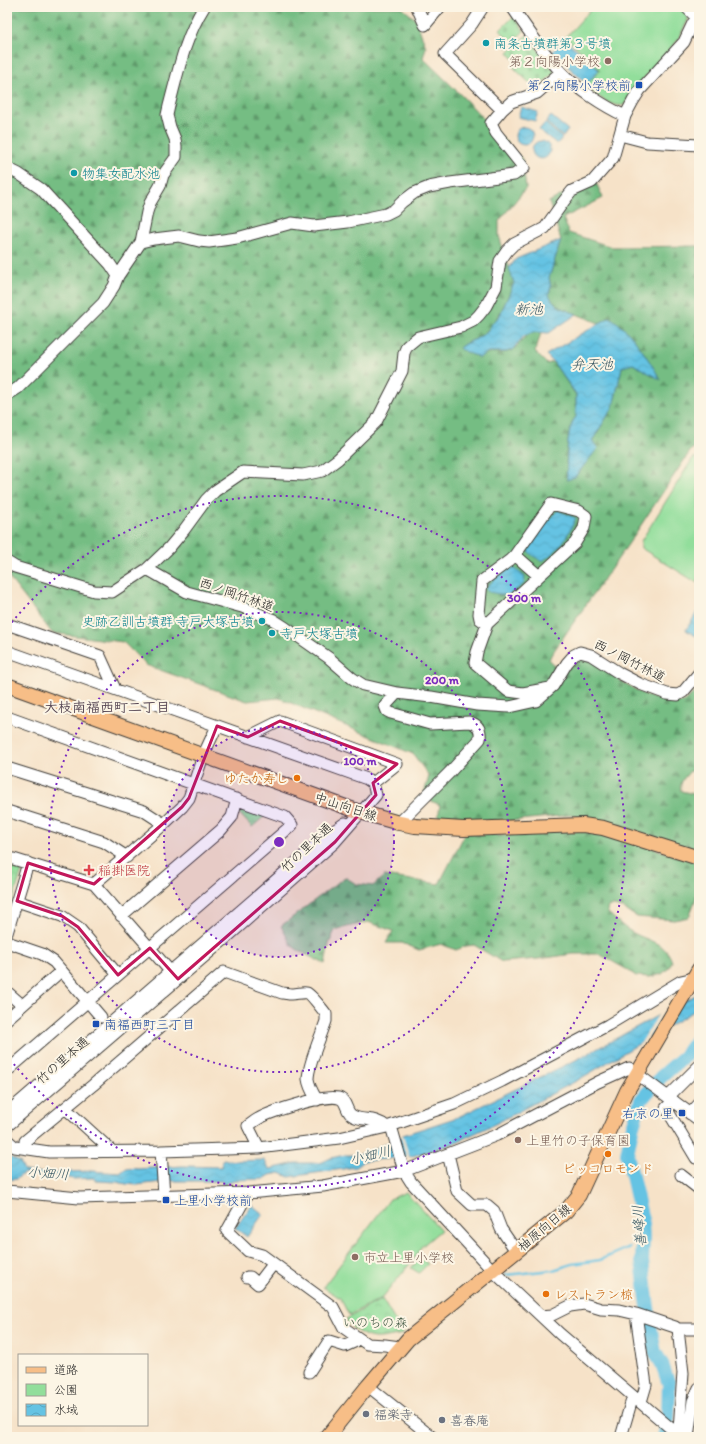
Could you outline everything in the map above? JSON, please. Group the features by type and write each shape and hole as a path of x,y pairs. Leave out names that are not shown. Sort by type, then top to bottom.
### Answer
{"main road":[{"name":"中山向日線","path":"8,689 360,812 399,823 415,826 464,829 583,825 603,828 699,858"},
{"name":"柚原向日線","path":"327,1437 400,1347 415,1333 566,1211 576,1200 637,1074 697,974"}],"street":[{"path":"7,395 18,388 103,303 114,286 118,276 141,242 150,203 160,186 163,175 176,157 175,139 167,115 168,106 186,48 187,38 204,7"},
{"path":"417,7 425,25 440,7"},
{"path":"483,7 472,24 445,54 502,110"},
{"path":"512,7 535,40 561,72 593,97 625,116"},
{"path":"7,562 15,567 94,591 112,592 147,569 169,548 214,491 243,472 302,475 322,471 338,459 376,422 402,371 407,346 418,337 461,327 473,321 486,306 496,287 500,261 507,251 514,244 545,228 572,191 592,182 613,158 625,116 640,90 684,42 697,20 686,7"},
{"path":"141,242 179,236 209,242 238,238 292,223 314,226 348,222 386,214 394,210 414,193 429,187 514,175 524,168 496,134 491,123 510,102 537,93 561,72"},
{"path":"620,135 647,142 699,145"},
{"path":"7,168 19,174 41,189 58,203 84,237 110,264 118,276"},
{"path":"486,624 480,619 479,614 482,581 510,560 551,504 578,511 586,516 584,528 575,543 486,624 477,652 475,664 508,691 523,694 551,687"},
{"path":"515,554 538,576"},
{"name":"西ノ岡竹林道","path":"147,569 187,592 242,607 272,619 329,658 352,678 364,685 397,693 477,705 509,707 536,701 551,687 566,663 574,655 580,652 591,655 619,674 667,694 678,694 683,692 699,673"},
{"path":"7,624 100,656 115,689"},
{"path":"7,651 115,689 217,726 248,737 367,779 374,783 397,764 280,721 248,737"},
{"path":"397,693 385,706 387,711 391,714 430,724 475,723 478,726 480,735 480,739 450,772 399,823"},
{"path":"7,717 285,817 292,825 88,1002 8,1069"},
{"path":"94,884 127,857 182,807 189,798 192,784 217,726"},
{"path":"7,768 144,811 164,824"},
{"name":"竹の里本通","path":"7,1113 335,842 376,795 374,783"},
{"path":"121,916 221,830 232,817 237,799"},
{"path":"7,811 104,842 127,857"},
{"path":"7,857 94,884 174,976"},
{"path":"7,933 28,863"},
{"path":"17,901 62,916 78,927 118,975"},
{"path":"7,942 42,954 54,962 101,1018"},
{"path":"7,1018 61,971"},
{"path":"25,1141 224,972 282,993 290,994 306,992 313,997 319,1007 326,1014 326,1021 309,1067 308,1080 311,1090 317,1100"},
{"path":"7,1140 15,1147 49,1152 259,1148 339,1138 389,1127 454,1104 502,1081 608,1025 681,981 697,974"},
{"name":"竹の里本通","path":"7,1126 174,976"},
{"path":"7,992 22,1005"},
{"path":"699,1066 671,1099 666,1108 696,1158 699,1157"},
{"path":"7,1191 79,1198 248,1193 323,1186 404,1171 497,1135 598,1082 629,1068 695,1117 699,1104"},
{"path":"259,1148 248,1126 257,1119 281,1109 317,1100 334,1098 341,1099 344,1102 349,1114 372,1119 389,1127 404,1171 411,1182 493,1271 541,1316 639,1401 683,1436"},
{"path":"65,1108 112,1151"},
{"path":"162,1151 164,1196"},
{"path":"448,1154 458,1191 472,1205 487,1205 494,1212 501,1229 516,1251"},
{"path":"681,1175 699,1189"},
{"path":"248,1193 227,1231 248,1251 262,1255 333,1307 344,1328 367,1344 400,1347"},
{"path":"247,1278 250,1277 258,1284 271,1267"},
{"path":"541,1316 552,1315 570,1306 584,1304 636,1314 676,1328 699,1329"},
{"path":"621,1437 646,1385 636,1314"},
{"path":"676,1328 683,1373 679,1430 683,1436"},
{"path":"309,1372 328,1341 345,1346 354,1342"},
{"path":"368,1386 432,1437"},
{"path":"683,1436 693,1401 699,1388"}],"highlighted area":[{"path":"280,721 397,764 373,783 376,795 335,842 178,979 150,948 118,975 78,927 62,916 17,901 28,863 94,884 182,807 189,798 217,726 248,737"}],"green space":[{"path":"7,7 401,7 418,21 426,47 423,58 461,95 522,159 526,188 499,221 499,236 514,283 496,320 483,334 464,344 463,350 479,358 487,353 502,353 510,351 530,334 541,333 535,352 547,364 553,362 576,395 576,417 571,426 567,446 566,464 592,441 613,407 622,367 633,364 660,379 632,338 610,318 599,323 561,308 551,300 549,294 551,286 549,278 561,240 549,202 594,178 603,198 563,218 569,233 612,247 699,246 699,446 698,445 691,450 549,660 556,668 563,670 583,658 590,660 634,689 659,700 683,702 696,691 699,693 699,767 696,771 690,771 683,780 681,791 699,795 699,851 617,825 570,815 508,821 438,818 440,805 423,797 429,776 413,754 279,698 247,701 146,665 123,642 52,633 7,575"},
{"name":"第２向陽小学校","path":"593,7 679,7 688,16 688,20 678,40 635,88 624,105 608,102 585,86 600,70 566,37"},
{"path":"514,16 524,31 507,48 502,43 507,38 500,30"},
{"path":"527,35 554,71 553,74 536,89 513,67 517,63 508,52"},
{"path":"699,457 699,584 641,548 641,541 693,458"},
{"path":"242,804 267,814 252,827 238,812"},
{"path":"570,830 602,832 699,863 699,890 689,917 674,920 637,917 622,908 609,906 607,909 608,913 621,925 666,950 672,962 669,968 662,974 650,977 636,976 599,954 573,954 502,962 474,945 456,950 441,944 419,950 402,943 386,943 393,931 368,922 335,930 329,944 325,964 299,951 291,945 281,926 345,877 356,884 373,886 384,876 439,884 466,832 505,835"},
{"path":"7,867 22,871 7,918"},
{"path":"406,1192 441,1230 421,1247 413,1260 382,1298 349,1315 340,1298 323,1287 390,1199"},
{"path":"420,1258 428,1264 419,1273 411,1268"},
{"name":"いのちの森","path":"382,1299 403,1334 378,1338 368,1337 353,1328 346,1319"}],"water":[{"path":"565,39 599,70 587,84 552,52"},
{"path":"521,107 538,112 535,121 518,117"},
{"path":"551,116 568,130 563,137 546,122"},
{"path":"545,123 562,138 557,144 539,130"},
{"path":"524,127 530,130 533,136 530,142 524,145 518,142 515,136 518,130"},
{"path":"541,141 547,144 550,150 547,156 541,159 535,156 532,150 535,144"},
{"name":"新池","path":"561,240 549,278 551,286 549,294 557,305 577,314 549,333 534,332 524,336 512,350 506,352 488,352 479,358 461,350 459,348 464,344 487,332 493,322 499,317 514,283 509,268 516,259"},
{"name":"弁天池","path":"610,317 633,338 661,380 633,364 622,367 613,407 592,441 598,448 575,477 567,480 568,437 576,417 576,394 553,362 546,355"},
{"path":"558,510 576,518 559,548 542,561 528,551 546,524"},
{"path":"514,568 525,577 524,584 508,596 489,592 486,588 498,576"},
{"path":"699,609 699,638 686,630"},
{"name":"小畑川","path":"699,993 699,1008 578,1080 497,1123 450,1145 409,1157 363,1161 356,1167 289,1177 280,1173 270,1175 264,1179 234,1180 223,1185 222,1181 169,1181 137,1185 97,1181 93,1178 73,1179 57,1175 45,1177 24,1173 16,1179 7,1180 7,1156 20,1162 24,1171 46,1173 91,1171 120,1173 126,1169 183,1166 221,1167 222,1160 224,1159 231,1161 264,1160 270,1169 296,1163 320,1163 331,1158 345,1155 358,1155 403,1135 458,1117 582,1057"},
{"path":"252,1205 263,1214 247,1237 235,1228"}],"pier":[{"path":"669,1006 646,1042 639,1046 661,1010"},
{"path":"402,1133 410,1159 407,1159 400,1134"}],"waterway":[{"name":"善峰川","path":"664,1437 668,1418 669,1384 662,1364 655,1352 652,1337 642,1261 642,1220 627,1154 632,1129 641,1100 661,1077 685,1056 699,1036"},
{"path":"506,1275 553,1270 572,1264 600,1260 630,1247"}],"place":[{"name":"南条古墳群第３号墳","path":"486,43"},
{"name":"第２向陽小学校","path":"608,61"},
{"name":"第２向陽小学校前","path":"639,85"},
{"name":"物集女配水池","path":"74,173"},
{"name":"史跡乙訓古墳群 寺戸大塚古墳","path":"262,621"},
{"name":"寺戸大塚古墳","path":"272,633"},
{"name":"ゆたか寿し","path":"297,778"},
{"name":"稲掛医院","path":"89,870"},
{"name":"南福西町三丁目","path":"96,1024"},
{"name":"右京の里","path":"682,1113"},
{"name":"上里竹の子保育園","path":"518,1140"},
{"name":"ピッコロモンド","path":"608,1154"},
{"name":"上里小学校前","path":"166,1200"},
{"name":"市立上里小学校","path":"355,1257"},
{"name":"レストラン椋","path":"546,1294"},
{"name":"福楽寺","path":"366,1414"},
{"name":"喜春庵","path":"442,1420"}],"district":[{"name":"大枝南福西町二丁目","path":"107,707"}]}
